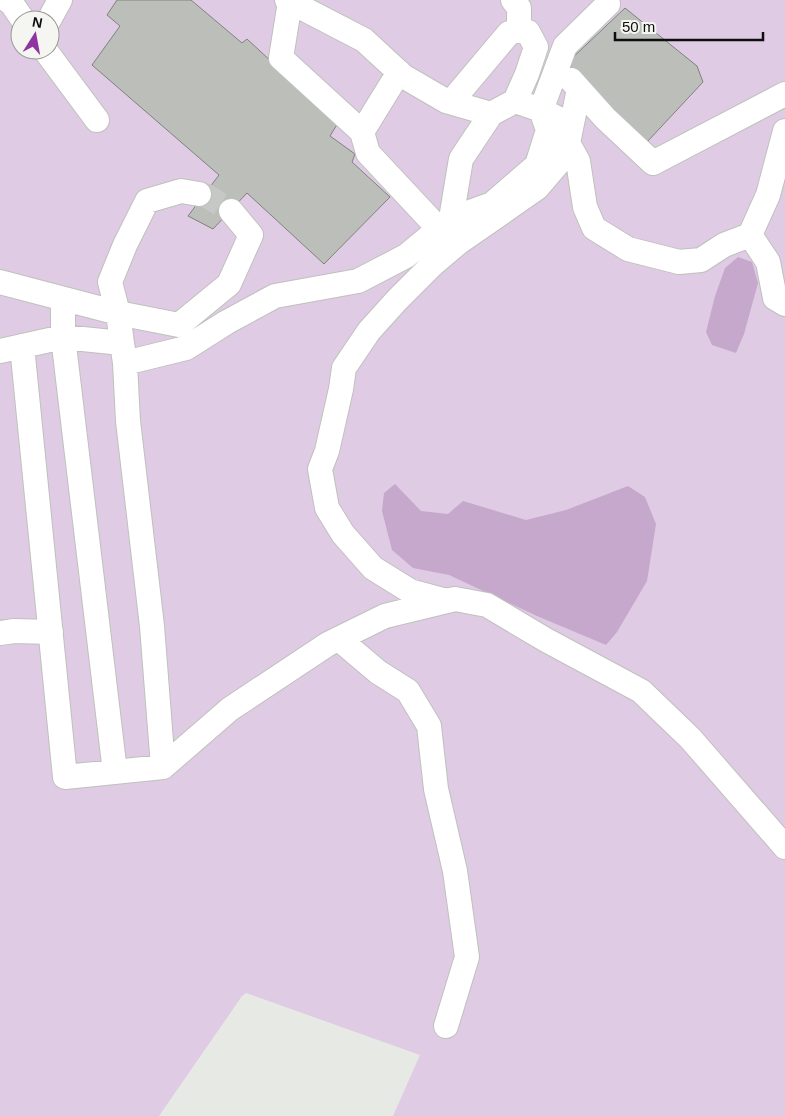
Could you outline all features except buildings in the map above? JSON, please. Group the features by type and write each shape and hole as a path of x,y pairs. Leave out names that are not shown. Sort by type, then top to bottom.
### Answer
{"lane":[{"path":"7,0 16,10"},
{"path":"451,102 510,33 517,15 538,0"},
{"path":"445,224 368,153 362,132 281,58 288,1 364,40 403,76 446,101 492,114"},
{"path":"608,4 561,55 541,110 548,130 537,165 492,204 445,224 406,256 358,281 275,296 227,322 186,348 123,353 63,337 11,348 51,632 65,777 163,767 230,709 328,644 385,616 455,599 487,606 641,691 690,738 785,848"},
{"path":"517,15 536,47 561,55 579,89 605,118 653,163 785,94"},
{"path":"445,224 461,159 492,114 515,101 536,47"},
{"path":"53,60 96,120"},
{"path":"362,132 399,72"},
{"path":"447,601 410,591 373,568 343,534 327,508 320,469 327,451 344,368 369,331 433,264 458,242 537,188 561,160 568,143 579,89"},
{"path":"515,101 541,110 559,119 568,143 578,161 586,207 594,228 628,249 679,262 701,260 724,246 750,235 775,196 784,138"},
{"path":"163,767 152,626 128,421 123,353 118,313 110,282 125,245 147,201 181,191 199,194"},
{"path":"0,282 118,313 179,325 229,284 250,235 231,211"},
{"path":"750,235 768,262 775,298 785,304"},
{"path":"63,299 63,337 115,772"},
{"path":"2,629 51,632"},
{"path":"339,639 378,672 408,691 429,726 436,789 455,871 466,957 446,1026"}],"shaded area":[{"path":"0,0 785,0 785,1116 393,1116 420,1055 246,993 242,996 159,1116 0,1116"},
{"path":"738,257 752,262 758,283 744,334 736,353 712,345 706,332 715,296 725,268"},
{"path":"395,484 421,511 448,514 463,501 526,520 566,510 628,486 645,497 656,524 647,581 617,632 606,645 537,616 449,575 413,568 392,550 382,511 384,493"}],"tunnel":[{"path":"199,194 207,196 231,211"}]}
